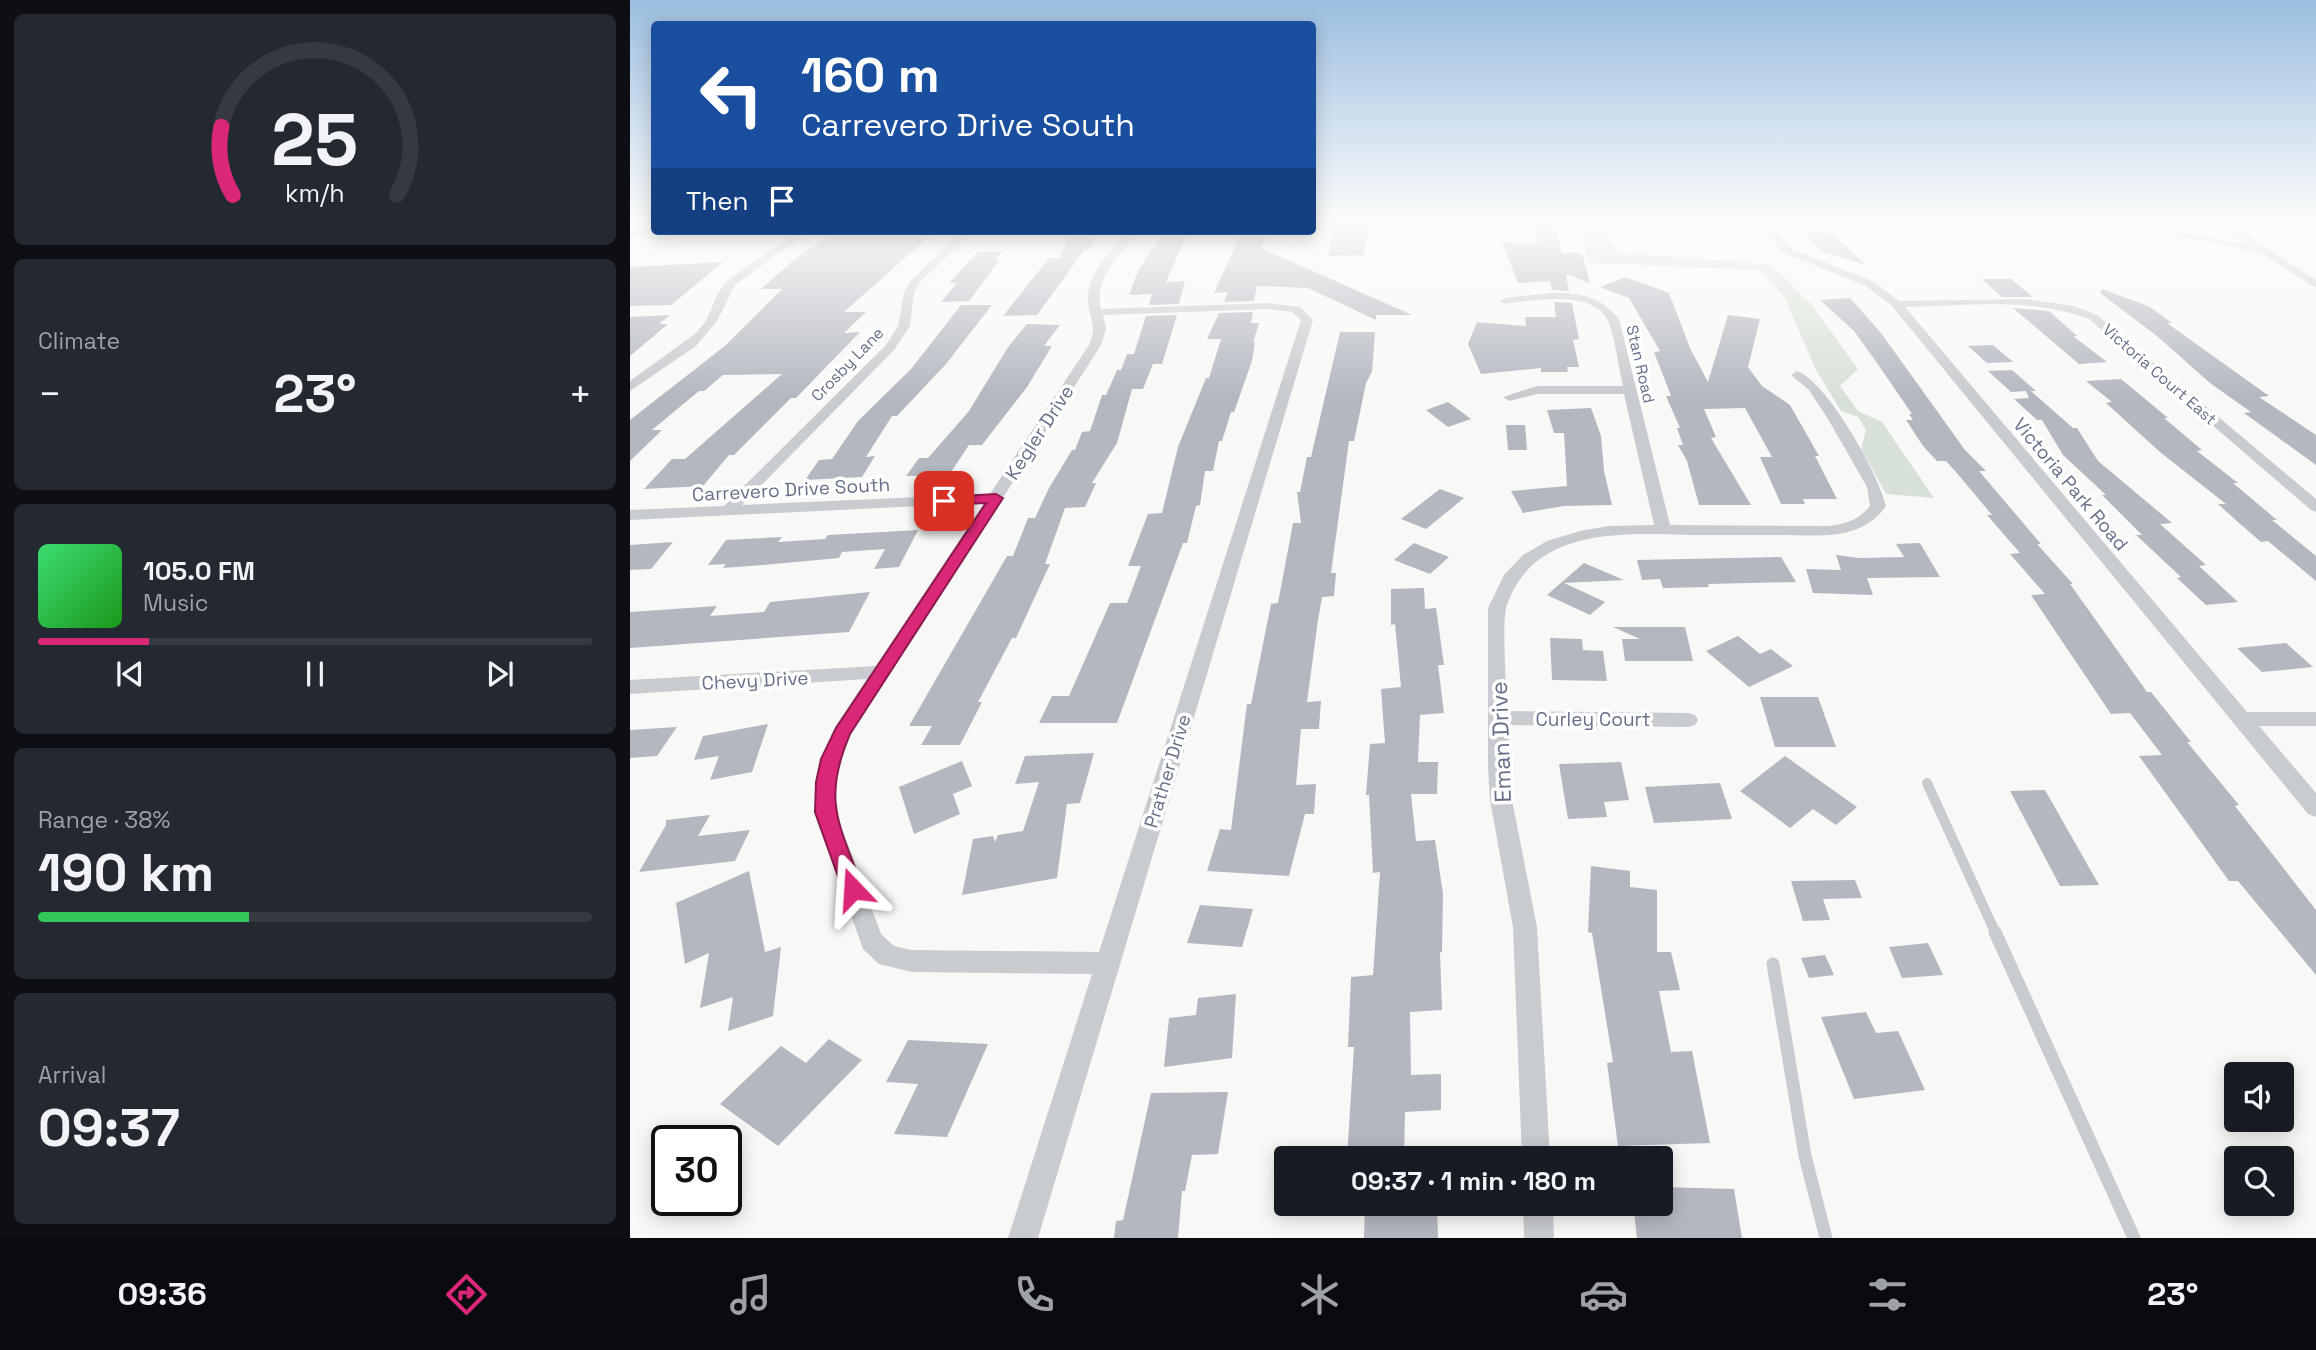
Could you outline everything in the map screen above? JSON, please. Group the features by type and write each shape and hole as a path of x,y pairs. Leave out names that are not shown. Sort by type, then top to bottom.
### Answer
{"street":[{"path":"630,387 691,343 708,327 722,292 733,282"},
{"name":"Crosby Lane","path":"729,511 890,347 904,326 909,293 915,282"},
{"name":"Kegler Drive","path":"1097,282 1093,296 1101,333 1095,345 842,732 825,782 825,812 872,941 888,956 912,961 1108,963"},
{"name":"Victoria Park Road","path":"1865,282 1896,304 2316,808"},
{"name":"Stan Road","path":"1505,301 1531,297 1574,298 1589,301 1608,312 1613,319 1663,529"},
{"name":"Victoria Court East","path":"1896,304 2045,303 2081,310 2093,317 2316,507"},
{"name":"Prather Drive","path":"1023,1238 1307,320 1304,314 1296,309 1269,306 1098,312"},
{"name":"Eman Drive","path":"1535,1146 1526,939 1501,800 1497,608 1510,575 1522,562 1537,552 1576,535 1600,531 1663,529 1828,531 1848,528 1873,515 1878,506 1874,487 1814,387 1797,375"},
{"path":"1509,397 1536,390 1629,390"},
{"name":"Carrevero Drive South","path":"630,515 996,498"},
{"name":"Chevy Drive","path":"630,687 881,672"},
{"name":"Curley Court","path":"1499,718 1688,720"},
{"path":"2242,719 2316,719"},
{"path":"1538,1216 1539,1238"}],"lane":[{"path":"1927,783 2134,1238"},
{"path":"1773,964 1805,1156 1826,1238"}],"shaded area":[{"path":"1770,282 1788,282 1812,305 1858,369 1840,386 1858,411 1882,422 1934,498 1886,494 1861,449 1866,430 1858,417 1841,411 1816,370 1784,296"}],"building":[{"path":"630,282 699,282 671,305 630,306"},
{"path":"769,282 878,282 844,312 866,312 844,333 860,332 796,398 791,398 734,455 729,455 703,486 644,489 672,459 685,459 782,374 723,375 652,430 662,430 630,461 630,420 726,345 782,289 761,289"},
{"path":"983,282 969,301 941,302 957,283 949,283"},
{"path":"1030,282 1061,282 1037,315 1003,316"},
{"path":"1134,282 1185,282 1179,304 1149,305 1152,294 1129,295"},
{"path":"1219,282 1337,282 1412,315 1376,315 1376,320 1308,288 1257,286 1254,301 1224,302 1228,292 1214,293"},
{"path":"1550,282 1567,282 1569,291 1552,290"},
{"path":"1613,282 1638,282 1669,293 1690,348 1708,382 1728,315 1760,319 1748,367 1762,386 1790,405 1819,456 1815,456 1837,499 1803,499 1805,504 1781,504 1760,457 1772,457 1745,408 1704,409 1716,437 1711,438 1751,505 1699,505 1687,461 1678,445 1683,445 1677,428 1680,428 1666,396 1671,396 1654,352 1660,351 1629,298 1600,287"},
{"path":"1985,282 2014,282 2033,297 2002,297"},
{"path":"2102,289 2150,307 2172,323 2167,323 2269,396 2259,397 2316,435 2316,465 2244,413 2251,412 2210,383 2157,336 2100,293"},
{"path":"1850,298 1881,333 1965,450 1986,471 1979,471 2073,584 2070,584 2147,692 2151,692 2191,742 2187,742 2239,805 2235,806 2316,910 2316,975 2238,881 2229,881 2139,756 2162,755 2130,713 2111,714 2031,595 2045,594 2010,554 2020,553 1987,515 1992,515 1956,472 1946,461 1937,461 1923,446 1906,420 1913,420 1909,414 1912,414 1877,363 1854,331 1820,300"},
{"path":"1554,302 1572,303 1579,339 1573,340 1579,367 1567,367 1568,372 1541,372 1541,368 1481,374 1468,344 1477,322 1526,326 1525,317 1556,317"},
{"path":"961,305 992,305 946,364 897,416 892,416 866,457 875,456 862,477 805,480 819,460 832,459 858,421 911,369"},
{"path":"2013,308 2049,311 2077,336 2073,336 2107,362 2079,364"},
{"path":"1253,312 1251,323 1259,323 1253,343 1255,342 1252,361 1234,412 1231,412 1222,441 1219,441 1213,471 1205,471 1200,505 1196,506 1187,543 1183,543 1117,723 1039,723 1052,696 1069,696 1110,603 1127,603 1141,566 1128,566 1148,514 1162,513 1178,447 1206,378 1209,378 1221,339 1207,339 1219,313"},
{"path":"670,315 659,324 668,324 630,356 630,317"},
{"path":"1177,315 1162,364 1153,364 1143,389 1132,389 1117,443 1092,483 1096,483 1085,507 1065,508 1045,564 1050,564 1016,638 1012,638 978,702 982,702 960,745 921,745 932,726 909,726 1007,556 1013,556 1028,518 1035,518 1049,488 1072,450 1075,450 1082,432 1090,431 1102,395 1106,395 1127,354 1134,354 1146,316"},
{"path":"1027,324 1060,325 1044,346 1052,346 1027,387 982,445 969,445 949,475 906,476 919,458 928,458 969,411 1008,347"},
{"path":"1340,332 1375,332 1372,372 1366,383 1354,441 1349,441 1331,573 1336,573 1334,596 1322,597 1318,620 1307,702 1321,701 1319,729 1301,729 1296,785 1316,784 1314,814 1305,814 1289,876 1207,871 1220,829 1231,830 1247,704 1251,704 1271,604 1278,603 1293,523 1301,523 1297,492 1300,492 1307,457 1311,457"},
{"path":"1993,345 2013,362 1987,363 1968,346"},
{"path":"2012,370 2036,391 2031,391 2073,428 2077,428 2098,461 2172,523 2160,524 2206,565 2199,566 2238,602 2206,605 2177,578 2181,577 2136,535 2142,535 2102,495 2106,495 2063,455 2042,420 2037,420 2014,399 2029,398 2026,391 2011,392 1988,371"},
{"path":"2121,379 2168,418 2164,418 2202,450 2197,451 2238,483 2233,483 2277,520 2272,520 2316,556 2316,581 2268,541 2261,542 2218,504 2226,504 2160,452 2106,403 2112,402 2086,381"},
{"path":"1448,402 1471,419 1448,427 1426,410"},
{"path":"1591,408 1601,436 1604,471 1612,505 1564,506 1523,513 1511,491 1567,486 1564,433 1554,433 1547,410"},
{"path":"1506,425 1525,425 1527,450 1508,450"},
{"path":"1440,489 1464,498 1426,529 1401,519"},
{"path":"918,530 899,567 874,569 885,549 842,552 839,558 763,565 723,568 726,564 708,565 726,540 782,537 778,542 825,539 828,535"},
{"path":"673,542 651,569 630,570 630,545"},
{"path":"1414,543 1449,557 1430,574 1394,560"},
{"path":"1920,543 1940,577 1867,578 1873,595 1813,593 1806,569 1841,570 1836,555 1859,558 1904,557 1896,544"},
{"path":"1781,557 1796,582 1663,588 1660,579 1642,580 1637,560"},
{"path":"1584,563 1624,580 1564,583 1605,602 1590,615 1547,595"},
{"path":"1424,588 1425,609 1436,608 1444,665 1438,665 1444,713 1420,715 1418,762 1438,762 1437,794 1411,794 1416,841 1435,840 1443,894 1440,952 1442,1010 1410,1012 1411,1075 1441,1074 1441,1110 1405,1112 1404,1146 1348,1146 1354,1047 1348,1047 1351,977 1373,975 1380,872 1373,873 1369,795 1366,795 1370,744 1385,743 1381,689 1401,687 1395,624 1391,625 1391,589"},
{"path":"870,592 849,632 630,648 630,612 717,606 710,616 764,612 770,602"},
{"path":"1613,627 1685,627 1693,661 1625,661 1622,639 1640,639"},
{"path":"1738,636 1760,654 1771,649 1793,666 1749,687 1706,651"},
{"path":"1550,638 1582,639 1583,650 1603,651 1607,681 1552,680"},
{"path":"2286,643 2313,667 2262,672 2237,648"},
{"path":"1760,697 1818,697 1836,747 1775,747"},
{"path":"768,724 752,772 710,780 719,756 694,760 703,736"},
{"path":"677,727 657,756 630,758 630,730"},
{"path":"1094,753 1080,803 1067,804 1057,878 962,895 973,839 993,836 995,842 998,835 1023,831 1039,782 1015,784 1025,756"},
{"path":"1785,756 1857,807 1836,825 1813,809 1790,828 1740,791"},
{"path":"962,761 972,786 953,794 960,814 914,834 899,787"},
{"path":"1621,762 1629,800 1604,802 1607,817 1568,819 1559,764"},
{"path":"1720,783 1732,819 1654,823 1645,787"},
{"path":"2045,790 2099,885 2060,886 2010,791"},
{"path":"710,815 698,836 750,830 735,861 639,872 666,825 666,820"},
{"path":"1591,866 1630,871 1630,887 1657,890 1657,952 1671,952 1680,990 1659,991 1671,1052 1692,1051 1710,1143 1618,1146 1607,1063 1613,1062 1592,933 1588,932"},
{"path":"749,871 765,952 781,947 773,1016 728,1031 733,997 700,1008 709,953 685,964 676,903"},
{"path":"1855,880 1862,898 1823,899 1830,920 1803,921 1791,881"},
{"path":"1200,905 1253,909 1242,947 1187,943"},
{"path":"1928,943 1943,975 1902,978 1889,947"},
{"path":"1825,955 1834,975 1809,978 1801,958"},
{"path":"1236,994 1232,1058 1164,1067 1169,1018 1196,1015 1198,998"},
{"path":"1866,1012 1876,1033 1898,1031 1925,1090 1854,1099 1821,1017"},
{"path":"829,1039 862,1060 778,1146 720,1104 781,1046 806,1063"},
{"path":"908,1040 988,1044 947,1137 894,1134 918,1084 886,1082"},
{"path":"1228,1092 1218,1154 1192,1155 1185,1191 1182,1191 1178,1238 1114,1238 1116,1221 1123,1220 1151,1093"},
{"path":"1673,1187 1734,1189 1742,1238 1637,1238 1634,1216 1673,1216"},
{"path":"1365,1216 1437,1216 1438,1238 1364,1238"}],"route":[{"path":"853,889 825,812 825,782 831,759 842,732 996,498 944,501"}]}
